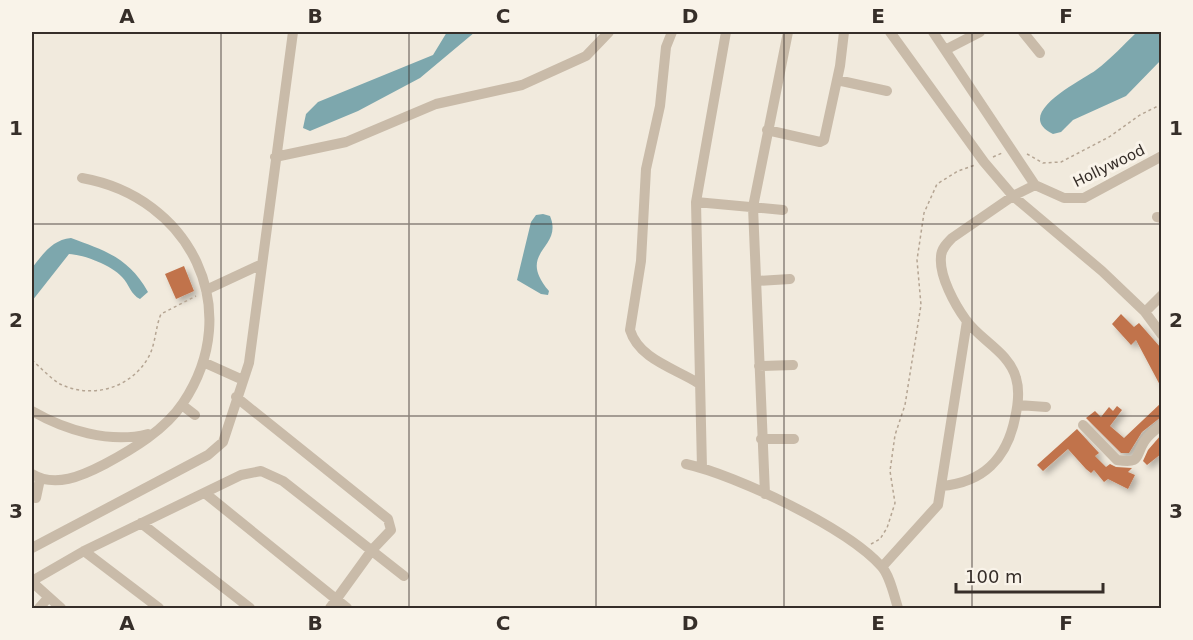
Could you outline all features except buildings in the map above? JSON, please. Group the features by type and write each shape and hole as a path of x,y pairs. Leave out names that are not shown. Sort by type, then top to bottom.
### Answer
{"street":[{"path":"32,548 208,455 223,442 249,363 293,32"},
{"path":"276,157 346,142 436,104 522,85 586,56 609,32"},
{"path":"672,32 666,47 660,106 646,169 641,261 630,330 633,341 643,353 698,383"},
{"path":"702,468 698,383 696,202 726,32"},
{"path":"765,494 753,207 788,32"},
{"path":"767,130 822,141 825,138 844,32"},
{"path":"890,32 984,162 1013,196 1095,264 1145,312 1161,335"},
{"path":"933,32 947,49 1035,185 1013,196 952,238 944,246 940,256 952,295 967,321 993,344 1016,377 1018,405 1011,435 997,462 982,474 964,482 941,486"},
{"path":"947,49 980,32"},
{"path":"1023,32 1040,52"},
{"path":"837,80 886,91"},
{"name":"Hollywood","path":"1035,185 1064,198 1084,198 1161,156"},
{"path":"36,498 36,477 77,477 115,459 157,431 182,405 203,362 209,327 206,290 193,253 170,221 138,197 121,188 82,178"},
{"path":"696,202 783,210"},
{"path":"206,290 262,264"},
{"path":"757,281 790,279"},
{"path":"1145,312 1161,295"},
{"path":"882,567 938,505 967,321"},
{"path":"203,362 243,380"},
{"path":"759,366 793,365"},
{"path":"236,398 388,519 391,530 372,550 333,605"},
{"path":"182,405 195,415"},
{"path":"1018,405 1046,407"},
{"path":"32,411 67,426 105,436 136,437 157,431"},
{"path":"1083,425 1117,460 1132,461 1139,457 1147,437 1161,424"},
{"path":"761,439 794,438"},
{"path":"686,464 702,468 765,494 831,528 882,567 898,609"},
{"path":"61,609 32,582 84,551 206,494 241,475 261,471 283,481 404,576"},
{"path":"206,494 333,605 346,609"},
{"path":"141,524 249,608"},
{"path":"84,551 159,609"},
{"path":"39,609 48,598"}],"path":[{"path":"859,549 880,539 887,528 895,503 890,471 895,435 905,405 921,305 917,260 924,213 934,189 942,180 1011,148 1019,148 1043,163 1061,162 1109,138 1140,115 1161,104"},
{"path":"32,360 59,383 82,391 112,389 130,380 148,357 161,314 206,290"}],"water":[{"path":"447,32 475,32 420,78 358,111 310,131 303,128 306,114 318,102 433,55"},
{"path":"1137,32 1161,32 1161,60 1126,96 1073,120 1061,132 1053,134 1042,126 1040,117 1054,98 1102,66"},
{"path":"536,215 550,216 553,227 551,236 538,258 537,267 540,278 549,291 548,295 541,294 517,280 531,222"},
{"path":"71,238 106,252 125,263 141,280 148,292 140,299 134,295 122,277 111,268 90,259 69,254 32,301 32,268 53,245"}]}
